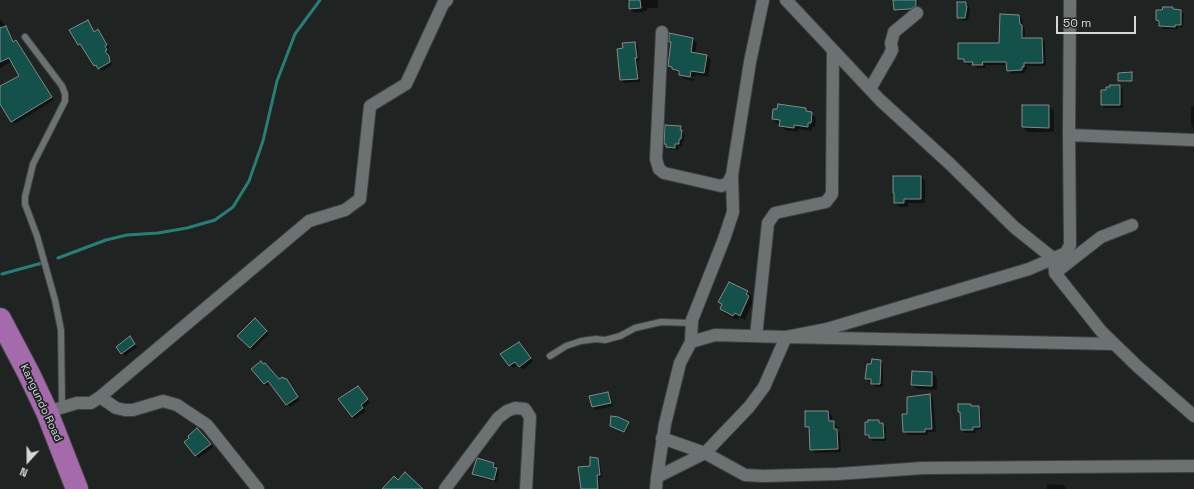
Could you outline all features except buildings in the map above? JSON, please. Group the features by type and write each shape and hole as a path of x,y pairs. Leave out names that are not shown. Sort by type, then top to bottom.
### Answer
{"highway":[{"name":"Kangundo Road","path":"0,319 29,374 55,409 77,489"}],"street":[{"path":"55,409 77,403 91,403 100,397 309,221 346,210 360,199 370,106 406,84 443,4 447,0"},
{"path":"657,483 662,438 680,363 691,342 692,323 733,212 732,175 750,62 763,0"},
{"path":"786,0 870,89 1014,227 1054,258 1055,273 1101,331 1137,366 1194,416"},
{"path":"786,337 835,327 1029,269 1066,253 1070,245 1070,0"},
{"path":"870,89 892,50 891,43 894,32 917,13"},
{"path":"662,32 656,159 658,169 664,173 721,186 728,183 732,175"},
{"path":"756,336 768,223 775,213 826,202 832,194 833,50"},
{"path":"1069,135 1194,140"},
{"path":"1055,273 1101,237 1132,225"},
{"path":"691,342 715,336 756,336 1114,344"},
{"path":"657,483 705,453 749,407 764,387 786,337"},
{"path":"100,397 116,408 125,410 133,410 163,401 177,405 207,425 258,489"},
{"path":"445,489 498,418 507,411 515,408 525,409 530,417 526,489"},
{"path":"662,438 705,453 745,475 763,476 837,474 923,468 1194,466"}],"lane":[{"path":"25,37 62,86 65,94 65,102 33,164 25,197 25,204 37,236 55,300 61,330 55,409"},
{"path":"550,356 566,346 581,341 596,339 605,340 620,336 635,328 661,322 692,323"}],"waterway":[{"path":"58,258 106,240 127,235 158,233 187,228 215,220 233,207 249,181 263,141 277,81 295,34 320,0"},
{"path":"2,274 42,263"}]}
